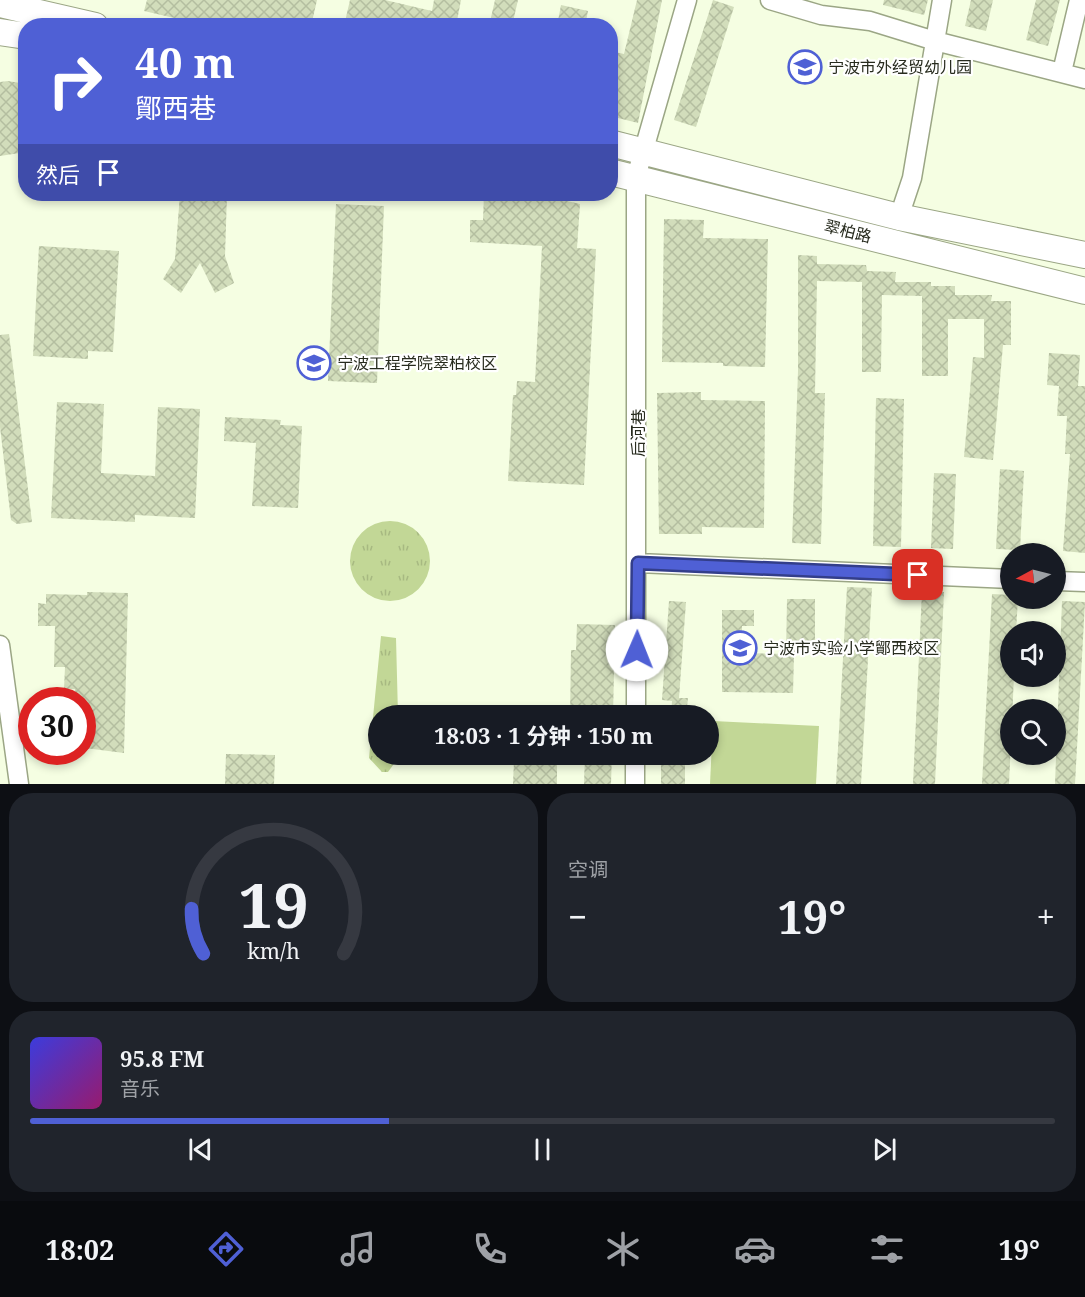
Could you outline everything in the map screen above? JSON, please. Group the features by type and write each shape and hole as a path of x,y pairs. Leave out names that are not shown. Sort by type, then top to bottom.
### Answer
{"main road":[{"path":"0,4 60,18"},
{"path":"0,32 18,35"},
{"name":"翠柏路","path":"618,145 899,217 1085,255"},
{"name":"翠柏路","path":"618,174 1085,291"}],"street":[{"name":"后河巷","path":"636,705 638,563 636,177 687,0"},
{"path":"770,0 821,15 870,21 935,41 1085,79"},
{"path":"899,217 912,178 942,0"},
{"path":"1062,72 1079,0"},
{"path":"638,563 1000,579"},
{"path":"1066,581 1085,582"},
{"path":"0,645 19,784"},
{"path":"635,784 636,765"}],"green space":[{"path":"390,521 405,524 418,533 427,546 430,561 427,576 418,589 405,598 390,601 375,598 362,589 353,576 350,561 353,546 362,533 375,524"},
{"path":"381,636 396,638 398,705 374,705"},
{"path":"719,721 819,726 816,784 710,784 711,765 719,765"},
{"path":"376,765 393,765 388,772 382,772"}],"building":[{"path":"147,0 317,0 313,18 174,18 144,11"},
{"path":"350,0 385,0 432,11 434,0 461,0 458,18 346,18"},
{"path":"495,0 518,0 514,18 491,18"},
{"path":"637,0 662,0 638,123 618,118 618,53 624,54"},
{"path":"713,0 734,7 696,127 674,120"},
{"path":"884,0 928,0 924,15 883,5"},
{"path":"971,0 993,0 986,31 965,26"},
{"path":"1036,0 1060,0 1048,46 1026,40"},
{"path":"561,5 588,11 587,18 559,18"},
{"path":"0,82 18,83 18,153 0,156"},
{"path":"179,201 227,201 225,256 234,283 215,293 200,263 181,293 163,279 175,259"},
{"path":"484,201 567,201 580,204 577,248 596,249 584,485 508,481 513,395 516,395 517,381 535,382 542,246 470,242 470,220 483,220"},
{"path":"336,204 384,206 377,383 328,381"},
{"path":"664,219 704,220 703,238 768,239 765,367 723,366 723,363 662,362"},
{"path":"39,246 119,251 113,352 88,351 88,359 33,356"},
{"path":"798,255 817,256 817,264 866,265 867,271 896,272 895,282 931,282 931,286 955,286 955,295 992,295 991,301 1011,301 1011,345 1003,345 993,460 964,457 973,357 984,358 984,319 948,319 948,376 922,376 922,296 882,295 881,372 862,372 862,282 817,281 815,393 825,393 821,544 792,543 798,371"},
{"path":"9,334 32,522 17,524 11,520 0,427 0,335"},
{"path":"1049,353 1080,355 1078,386 1085,386 1085,553 1066,551 1066,543 1064,543 1070,454 1065,454 1067,416 1057,416 1059,386 1047,385"},
{"path":"701,392 701,400 765,401 764,528 702,527 702,534 659,534 657,393"},
{"path":"876,398 904,399 901,547 873,546"},
{"path":"57,402 104,404 101,473 155,476 158,407 200,409 195,518 135,515 135,522 51,518"},
{"path":"225,417 281,420 280,425 302,426 298,508 252,506 256,443 224,441"},
{"path":"1000,469 1024,471 1020,543 1000,543 1000,549 996,549"},
{"path":"934,473 956,474 953,549 931,548"},
{"path":"847,587 872,588 861,784 836,784"},
{"path":"922,591 944,592 935,784 913,784"},
{"path":"87,592 128,593 124,753 96,749 96,687 64,687 65,667 54,667 55,626 38,626 38,603 46,604 46,594 87,595"},
{"path":"992,594 1000,594 1000,609 1017,609 1017,621 1000,621 1000,687 1013,687 1013,699 1000,699 1000,765 1010,765 1009,784 982,784"},
{"path":"787,599 815,599 815,654 794,654 793,693 722,692 722,610 754,610 754,626 742,626 742,653 786,654"},
{"path":"669,601 686,602 679,698 688,698 687,705 672,705 672,701 662,700"},
{"path":"1066,601 1085,602 1075,784 1055,784 1056,765 1066,765 1066,699 1058,699 1059,687 1066,687 1066,621 1061,621 1062,609 1066,609"},
{"path":"577,624 615,625 613,705 570,705 571,650 576,650"},
{"path":"226,754 275,755 274,784 225,784"},
{"path":"514,765 557,765 557,784 513,784"},
{"path":"585,765 612,765 611,784 584,784"},
{"path":"661,765 685,765 685,784 661,784"}],"place":[{"name":"宁波市外经贸幼儿园","path":"805,67"},
{"name":"宁波工程学院翠柏校区","path":"314,363"},
{"name":"宁波市实验小学鄮西校区","path":"740,648"}],"route":[{"path":"637,650 638,563 918,575"}]}
